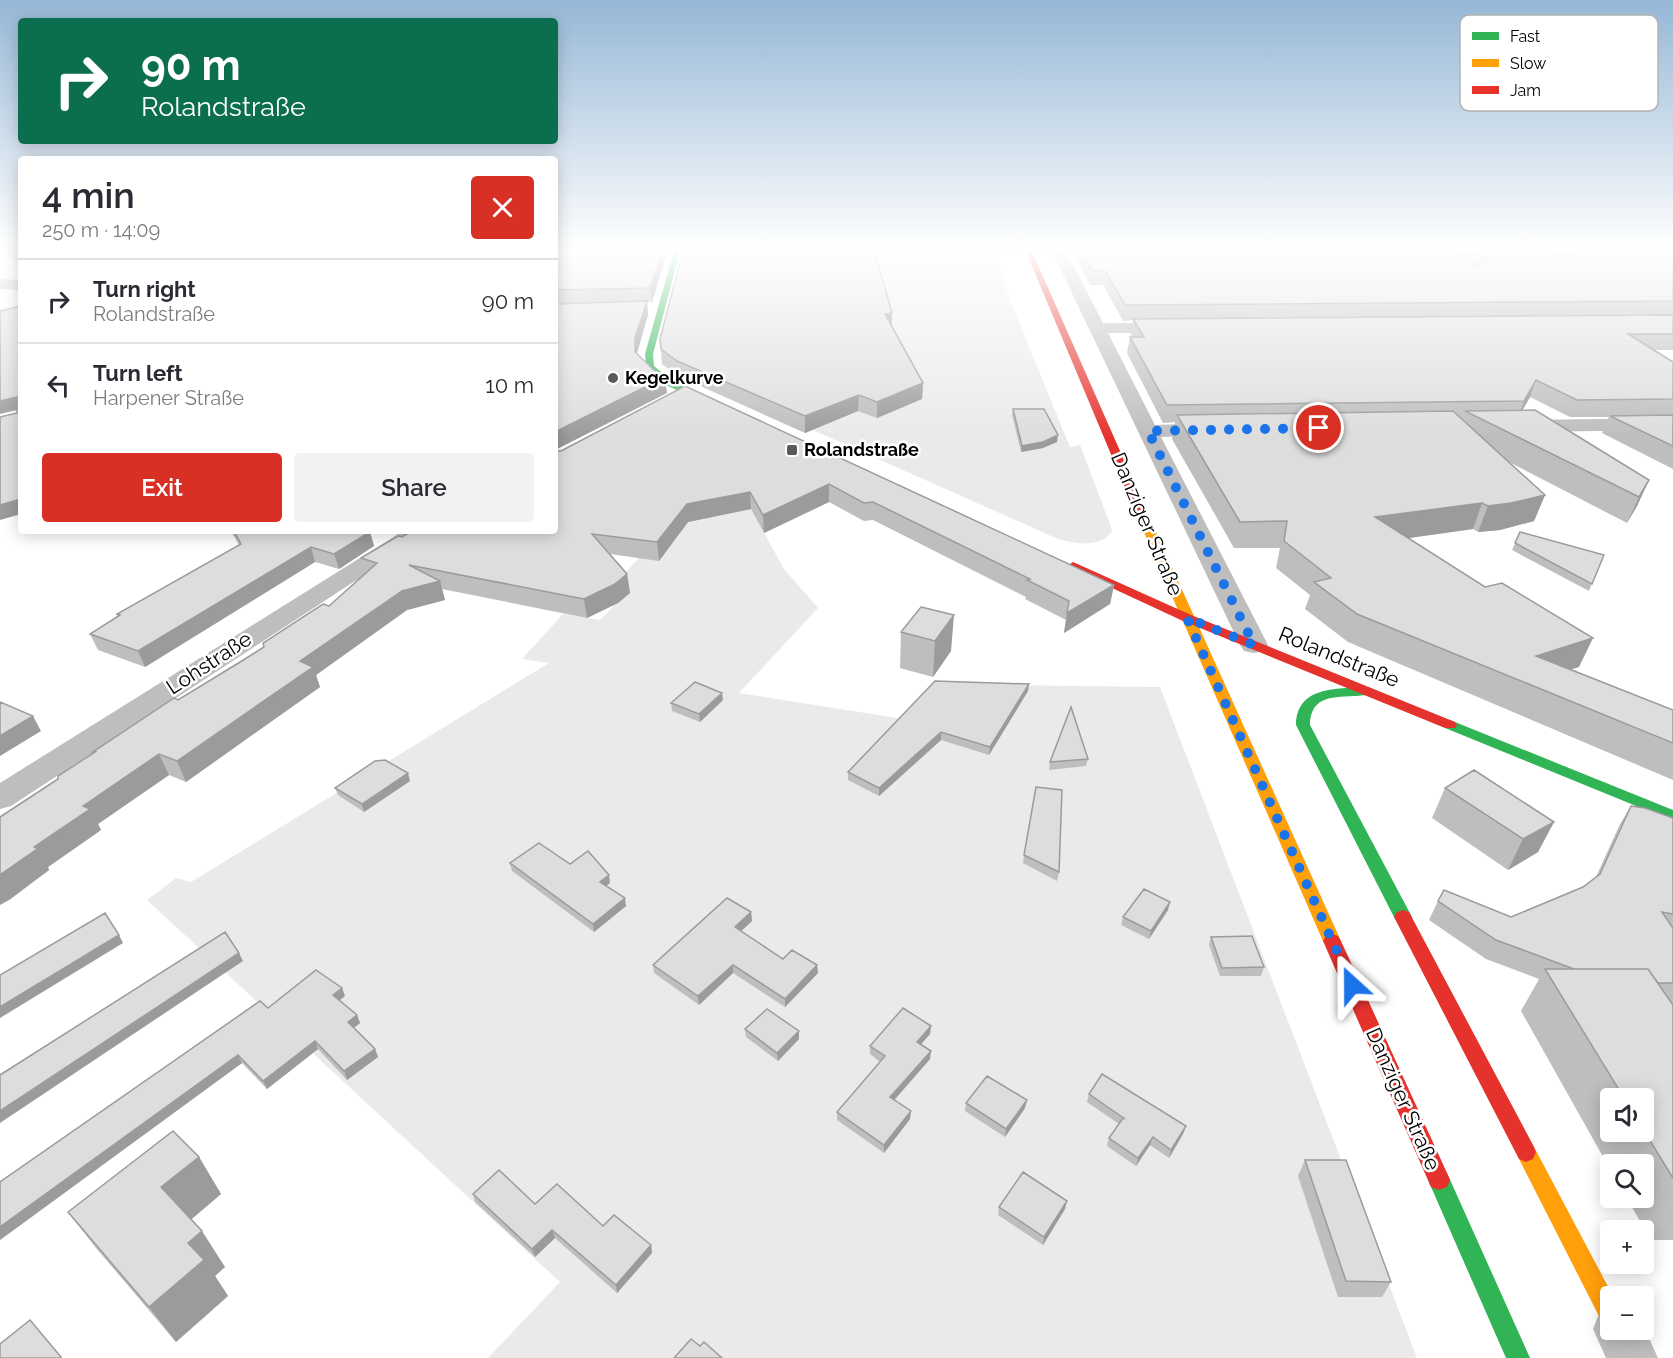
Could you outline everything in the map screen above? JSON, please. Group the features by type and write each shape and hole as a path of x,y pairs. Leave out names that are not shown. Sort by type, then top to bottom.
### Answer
{"street":[{"path":"655,310 649,354 650,367 663,379 686,392 735,413"},
{"name":"Danziger Straße","path":"1054,310 1187,618 1518,1358"},
{"path":"1088,310 1254,645"},
{"path":"1097,328 1193,328"},
{"path":"667,403 686,392"},
{"path":"1507,426 1673,424"},
{"path":"1148,431 1235,429"},
{"name":"Lohstraße","path":"0,798 415,534"},
{"name":"Rolandstraße","path":"1057,559 1187,618 1673,816"},
{"path":"1369,691 1337,694 1308,702 1300,717 1303,725 1600,1295"},
{"path":"1624,1340 1633,1358"}],"shaded area":[{"path":"875,310 1014,310 1070,447 1080,445 1112,532 1094,543 1058,539 813,430 898,393"},
{"path":"751,509 784,569 818,608 739,693 942,725 1004,685 1160,687 1417,1358 488,1358 560,1282 147,900 176,878 191,882 549,663 522,659 563,614 600,620 613,607 621,578 647,548 704,511"}],"building":[{"path":"18,310 18,500 0,505 0,417 17,413 17,397 0,401 0,311"},
{"path":"558,310 644,310 635,338 635,352 658,374 665,377 558,430"},
{"path":"667,310 891,310 892,313 885,314 923,383 877,402 859,395 805,416 677,361 661,349 660,339"},
{"path":"1673,315 1673,334 1628,334 1673,362 1673,399 1577,400 1536,380 1524,401 1167,405 1130,337 1144,337 1133,319"},
{"path":"685,386 1114,585 1067,613 1069,601 1027,580 1030,579 873,502 864,503 829,484 763,515 750,492 687,504 657,542 592,534 627,574 615,584 584,599 409,565 440,581 402,591 300,661 313,667 177,761 159,754 83,806 90,809 34,847 37,849 0,875 0,817 174,698 178,700 264,647 263,643 323,604 329,606 377,563 361,558 398,536 402,537 407,534 558,534 558,451"},
{"path":"1013,409 1044,409 1058,435 1043,442 1022,446"},
{"path":"1535,410 1649,480 1639,497 1465,411"},
{"path":"1453,411 1545,495 1488,506 1482,503 1375,517 1485,587 1502,583 1593,638 1536,656 1673,710 1673,743 1357,614 1314,582 1331,578 1284,541 1287,521 1240,522 1177,415"},
{"path":"1673,415 1673,446 1610,416"},
{"path":"1520,532 1604,555 1592,584 1515,543"},
{"path":"236,534 367,534 334,554 311,547 138,651 90,634 120,615 117,614 241,544"},
{"path":"921,607 954,615 935,641 901,632"},
{"path":"935,681 1029,684 990,747 941,732 879,788 848,772"},
{"path":"695,682 722,693 699,714 671,703"},
{"path":"0,702 33,716 0,736"},
{"path":"1071,707 1088,759 1050,762"},
{"path":"385,760 408,773 362,804 335,788 375,761"},
{"path":"1474,770 1554,822 1523,839 1445,788"},
{"path":"1036,787 1062,790 1059,872 1024,855"},
{"path":"1631,806 1645,808 1673,818 1673,914 1662,912 1673,928 1673,983 1658,983 1648,969 1574,969 1496,940 1438,901 1444,890 1511,917 1583,887 1600,874"},
{"path":"539,843 570,864 588,851 609,875 600,882 625,898 593,924 510,863"},
{"path":"1144,889 1170,902 1151,931 1123,917"},
{"path":"727,898 751,912 735,927 783,959 792,950 817,965 785,999 733,965 698,996 653,965"},
{"path":"105,913 119,935 0,1007 0,975"},
{"path":"225,932 239,953 0,1111 0,1075"},
{"path":"1252,936 1264,967 1222,968 1211,937"},
{"path":"1545,969 1648,969 1673,1005 1673,1178 1651,1142 1654,1142 1654,1088 1618,1088"},
{"path":"316,970 342,988 333,995 357,1015 348,1022 375,1049 344,1071 315,1041 263,1081 238,1055 0,1227 0,1182 260,1001 268,1008"},
{"path":"903,1008 931,1026 917,1042 931,1051 890,1097 911,1111 884,1145 837,1112 885,1056 870,1046"},
{"path":"767,1009 799,1031 777,1053 745,1029"},
{"path":"1102,1074 1186,1126 1171,1150 1153,1137 1138,1158 1109,1138 1123,1118 1125,1119 1089,1094"},
{"path":"987,1076 1027,1100 1006,1129 966,1103"},
{"path":"173,1131 199,1157 161,1187 202,1231 188,1243 204,1260 149,1307 68,1212"},
{"path":"1305,1160 1346,1160 1391,1282 1346,1281"},
{"path":"499,1170 535,1204 557,1184 603,1226 614,1215 651,1245 616,1285 552,1230 532,1249 473,1194"},
{"path":"1023,1172 1067,1201 1044,1237 999,1207"},
{"path":"30,1320 61,1358 0,1358 0,1344"},
{"path":"691,1339 700,1346 704,1342 722,1358 674,1358"}],"traffic: fast":[{"path":"661,310 649,354 650,367 669,383 720,406"},
{"path":"1366,691 1334,693 1314,699 1307,705 1303,714 1303,725 1403,917"},
{"path":"1450,725 1673,816"},
{"path":"1439,1180 1518,1358"}],"traffic: slow":[{"path":"1145,521 1332,941"},
{"path":"1526,1152 1600,1295"}],"traffic: jam":[{"path":"1054,310 1145,521"},
{"path":"1073,566 1187,618 1450,725"},
{"path":"1403,917 1526,1152"},
{"path":"1332,941 1439,1180"}],"place":[{"name":"Kegelkurve","path":"613,378"},
{"name":"Rolandstraße","path":"792,450"}],"route":[{"path":"1319,428 1148,431 1254,645 1187,618 1352,985"}]}
